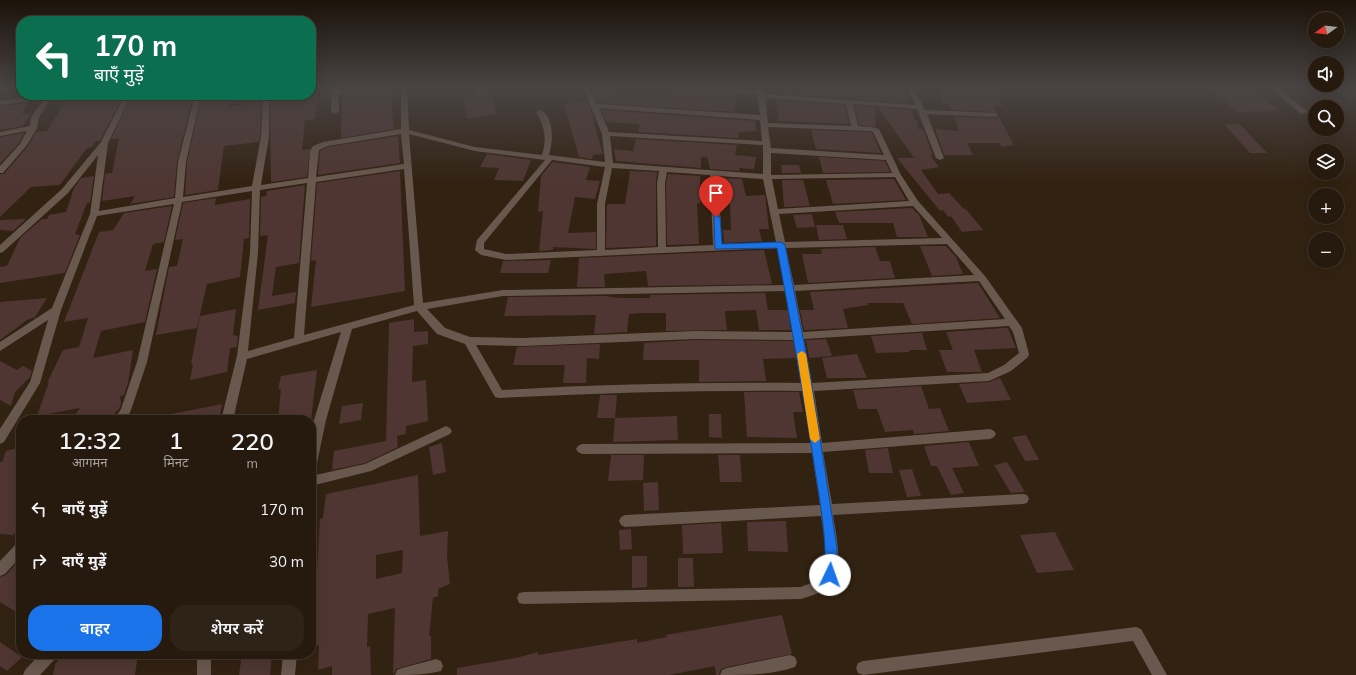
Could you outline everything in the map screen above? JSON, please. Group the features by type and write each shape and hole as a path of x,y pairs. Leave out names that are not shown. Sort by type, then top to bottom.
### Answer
{"street":[{"path":"0,171 15,155 33,128 35,118"},
{"path":"0,250 65,191 104,143 116,118"},
{"path":"123,415 142,362 179,199 182,162 192,118"},
{"path":"228,415 242,356 254,253 256,188 265,136 265,118"},
{"path":"405,118 407,166 419,307 441,331 469,341 523,342 696,335 798,336 1012,322"},
{"path":"544,118 547,123 550,142 547,157 480,242 479,250 484,253 506,257 662,249 950,241"},
{"path":"600,118 606,134 609,164 601,204 601,252"},
{"path":"469,341 499,394 572,390 725,386 807,387 988,377 1005,371 1016,363 1024,354 1018,331 982,278 915,203 897,175 876,131 871,129 736,118"},
{"path":"853,118 855,128"},
{"path":"925,118 940,158"},
{"path":"524,598 801,593 822,586 830,575 832,548 790,288 767,177 764,121"},
{"path":"0,134 33,128"},
{"path":"299,340 314,151 316,148 326,144 405,131 475,149 663,169 767,177 897,175"},
{"path":"606,134 889,158"},
{"path":"0,439 35,383 56,310 94,214 104,143"},
{"path":"94,214 179,199 407,166"},
{"path":"662,249 661,183 663,169"},
{"path":"714,172 718,247"},
{"path":"774,212 915,203"},
{"path":"242,356 419,307 503,293 790,288 982,278"},
{"path":"0,347 56,310"},
{"path":"316,439 320,420 348,326"},
{"path":"316,480 367,468 446,431"},
{"path":"582,449 816,448 990,434"},
{"path":"625,521 1023,499"},
{"path":"0,570 16,552"},
{"path":"863,668 1136,634 1160,675"},
{"path":"30,675 45,659"},
{"path":"204,659 204,675"},
{"path":"288,675 290,659"},
{"path":"727,675 790,662"},
{"path":"402,675 436,666"}],"building":[{"path":"0,118 27,118 23,126 0,130"},
{"path":"54,118 111,118 100,141 96,141 92,147 87,148 60,185 31,187 0,217 0,174 4,174 28,146 36,132 47,131"},
{"path":"121,118 187,118 177,162 174,197 130,204 135,196 102,201 105,174 112,173 119,138 111,139"},
{"path":"197,118 261,118 260,136 258,142 224,146 218,190 185,195 187,162"},
{"path":"270,118 315,118 305,120 302,150 310,149 307,177 271,182"},
{"path":"341,118 393,118 394,129 341,138"},
{"path":"568,118 594,118 595,121 593,121 603,154 593,155 592,159 579,157"},
{"path":"605,118 720,118 755,121 757,131 739,132 738,138 638,132 640,124 606,122"},
{"path":"778,118 848,118 849,124 778,121"},
{"path":"858,118 876,118 876,127 859,125"},
{"path":"886,118 914,118 917,120 918,129 923,129 933,155 930,155 939,167 921,170 938,194 949,193 964,209 966,209 983,230 962,232 951,216 948,217 943,210 940,211 897,158 914,158"},
{"path":"955,118 1000,118 1014,145 1002,147 999,143 967,143 973,155 944,155 935,129 959,131"},
{"path":"1224,124 1240,124 1267,153 1250,153"},
{"path":"811,130 870,132 872,133 881,153 816,149"},
{"path":"24,133 19,143 0,164 0,137"},
{"path":"398,136 400,163 318,175 320,151 328,147"},
{"path":"636,139 737,145 735,155 756,157 754,169 739,168 740,171 710,169 707,157 701,157 701,168 616,161 614,149 633,151"},
{"path":"487,154 531,160 523,181 494,180 499,168 480,167"},
{"path":"819,157 885,161 890,172 823,173"},
{"path":"553,162 590,167 586,180 600,181 595,199 575,197 568,233 596,232 596,249 553,247 553,250 539,251 543,211 538,212 541,176"},
{"path":"781,165 799,165 801,173 782,173"},
{"path":"400,171 405,291 311,307 316,260 311,261 317,183"},
{"path":"630,171 657,172 656,246 606,248 607,204 625,204"},
{"path":"668,174 700,176 700,204 697,203 699,244 667,245 666,183"},
{"path":"94,176 90,203 87,203 75,234 80,235 65,273 0,283 0,267 7,266 20,238 42,219 47,219 49,215 66,212 74,188 81,178"},
{"path":"720,178 742,179 746,196 765,195 769,229 759,229 762,241 724,243 723,230 731,230 730,204 721,204"},
{"path":"894,179 906,200 833,204 826,180"},
{"path":"782,180 803,180 810,206 784,207"},
{"path":"305,185 299,263 276,267 272,296 296,292 295,303 258,310 268,235 260,236 261,197 266,196 267,191"},
{"path":"216,198 215,205 250,199 249,238 244,239 240,277 207,284 197,328 156,335 169,267 177,266 183,239 175,240 183,203"},
{"path":"172,206 164,242 153,244 145,271 157,269 145,322 101,331 93,358 133,350 128,383 124,395 120,396 121,404 118,411 116,411 113,415 75,415 80,408 37,415 49,382 47,383 63,350 79,347 88,318 64,322 99,232 113,230 124,213"},
{"path":"912,208 919,215 928,237 897,237 893,223 839,223 835,212"},
{"path":"812,214 815,227 797,228 793,215"},
{"path":"26,219 13,231 0,230 0,220"},
{"path":"816,225 843,225 847,239 819,240"},
{"path":"920,246 946,246 956,257 963,274 932,276"},
{"path":"875,247 880,261 890,261 895,278 808,283 802,254 822,254 821,249"},
{"path":"764,250 772,284 648,286 646,271 604,274 605,287 577,287 579,258"},
{"path":"551,260 548,273 500,273 503,261"},
{"path":"978,283 1000,318 912,324 903,303 867,303 868,305 843,309 848,328 804,330 800,310 814,310 810,292"},
{"path":"765,293 768,310 788,310 791,330 759,330 756,310 725,311 727,330 666,331 666,313 640,313 629,314 627,332 594,334 596,315 504,316 508,297 605,296 620,298 650,298 650,295"},
{"path":"47,298 35,317 27,320 0,340 0,302"},
{"path":"236,309 233,335 238,336 237,347 230,348 227,372 190,380 193,364 191,364 200,316"},
{"path":"414,319 414,332 428,331 428,344 413,346 412,382 426,380 428,421 406,426 406,434 397,436 398,447 365,463 332,470 334,451 386,441 389,323"},
{"path":"1008,328 1016,348 974,350 982,372 947,372 939,350 953,350 946,332"},
{"path":"922,333 927,350 909,350 910,352 876,353 871,336"},
{"path":"826,339 832,356 809,358 806,340"},
{"path":"695,340 794,341 796,358 763,359 766,381 699,382 699,360 643,360 644,343"},
{"path":"600,344 599,359 587,358 586,383 563,383 565,365 513,365 517,347"},
{"path":"857,354 867,378 827,378 822,358"},
{"path":"0,361 17,370 23,366 32,371 30,377 15,392 11,406 0,400"},
{"path":"317,370 312,415 278,415 281,389 278,389 281,376"},
{"path":"1000,378 1011,400 967,403 959,384 989,382"},
{"path":"921,386 929,409 940,408 949,431 914,434 913,430 885,432 877,409 858,409 853,390"},
{"path":"744,392 799,392 803,412 793,412 797,438 747,437"},
{"path":"600,395 617,395 615,418 597,418"},
{"path":"363,403 361,420 339,424 342,406"},
{"path":"222,404 220,415 171,414"},
{"path":"709,414 721,414 722,438 709,437"},
{"path":"677,416 678,440 613,442 615,418"},
{"path":"1026,435 1039,460 1025,461 1012,437"},
{"path":"969,442 979,466 952,468 964,493 951,495 937,466 931,466 924,446"},
{"path":"442,443 446,472 433,475 429,447"},
{"path":"16,448 16,531 13,535 0,534 0,462 2,462 6,451"},
{"path":"888,448 893,473 869,473 865,450"},
{"path":"611,455 644,455 643,480 608,481"},
{"path":"718,455 740,455 742,482 720,482"},
{"path":"1007,462 1025,492 1011,493 994,465"},
{"path":"912,469 921,496 907,497 899,470"},
{"path":"418,475 420,536 448,531 447,556 450,584 438,589 438,596 433,598 429,636 431,636 431,659 396,669 393,675 395,608 368,614 367,647 370,646 371,675 332,675 332,666 318,670 319,645 316,646 316,588 320,519 323,518 326,494","holes":["403,550 402,573 376,579 376,555"]},
{"path":"658,482 659,510 644,511 643,483"},
{"path":"786,521 788,552 748,551 747,522"},
{"path":"721,523 723,553 683,554 682,525"},
{"path":"631,529 632,549 620,550 619,530"},
{"path":"1055,532 1074,570 1037,573 1020,535"},
{"path":"632,556 647,556 647,587 632,588"},
{"path":"678,558 693,558 694,587 678,587"},
{"path":"16,564 16,612 0,602 0,577 6,575"},
{"path":"782,615 792,654 727,667 721,669 719,675 716,675 715,666 669,675 457,675 457,668 516,658 538,652 538,655 637,639 637,643 667,637 666,635"},
{"path":"0,642 16,653 16,659 20,659 7,671 0,666"},
{"path":"60,659 137,659 135,675 53,675 55,664"},
{"path":"241,659 272,659 270,675 239,675"}],"slow traffic":[{"path":"802,354 815,439"}],"route":[{"path":"716,217 718,247 781,245 805,374 832,548 830,575"}]}
